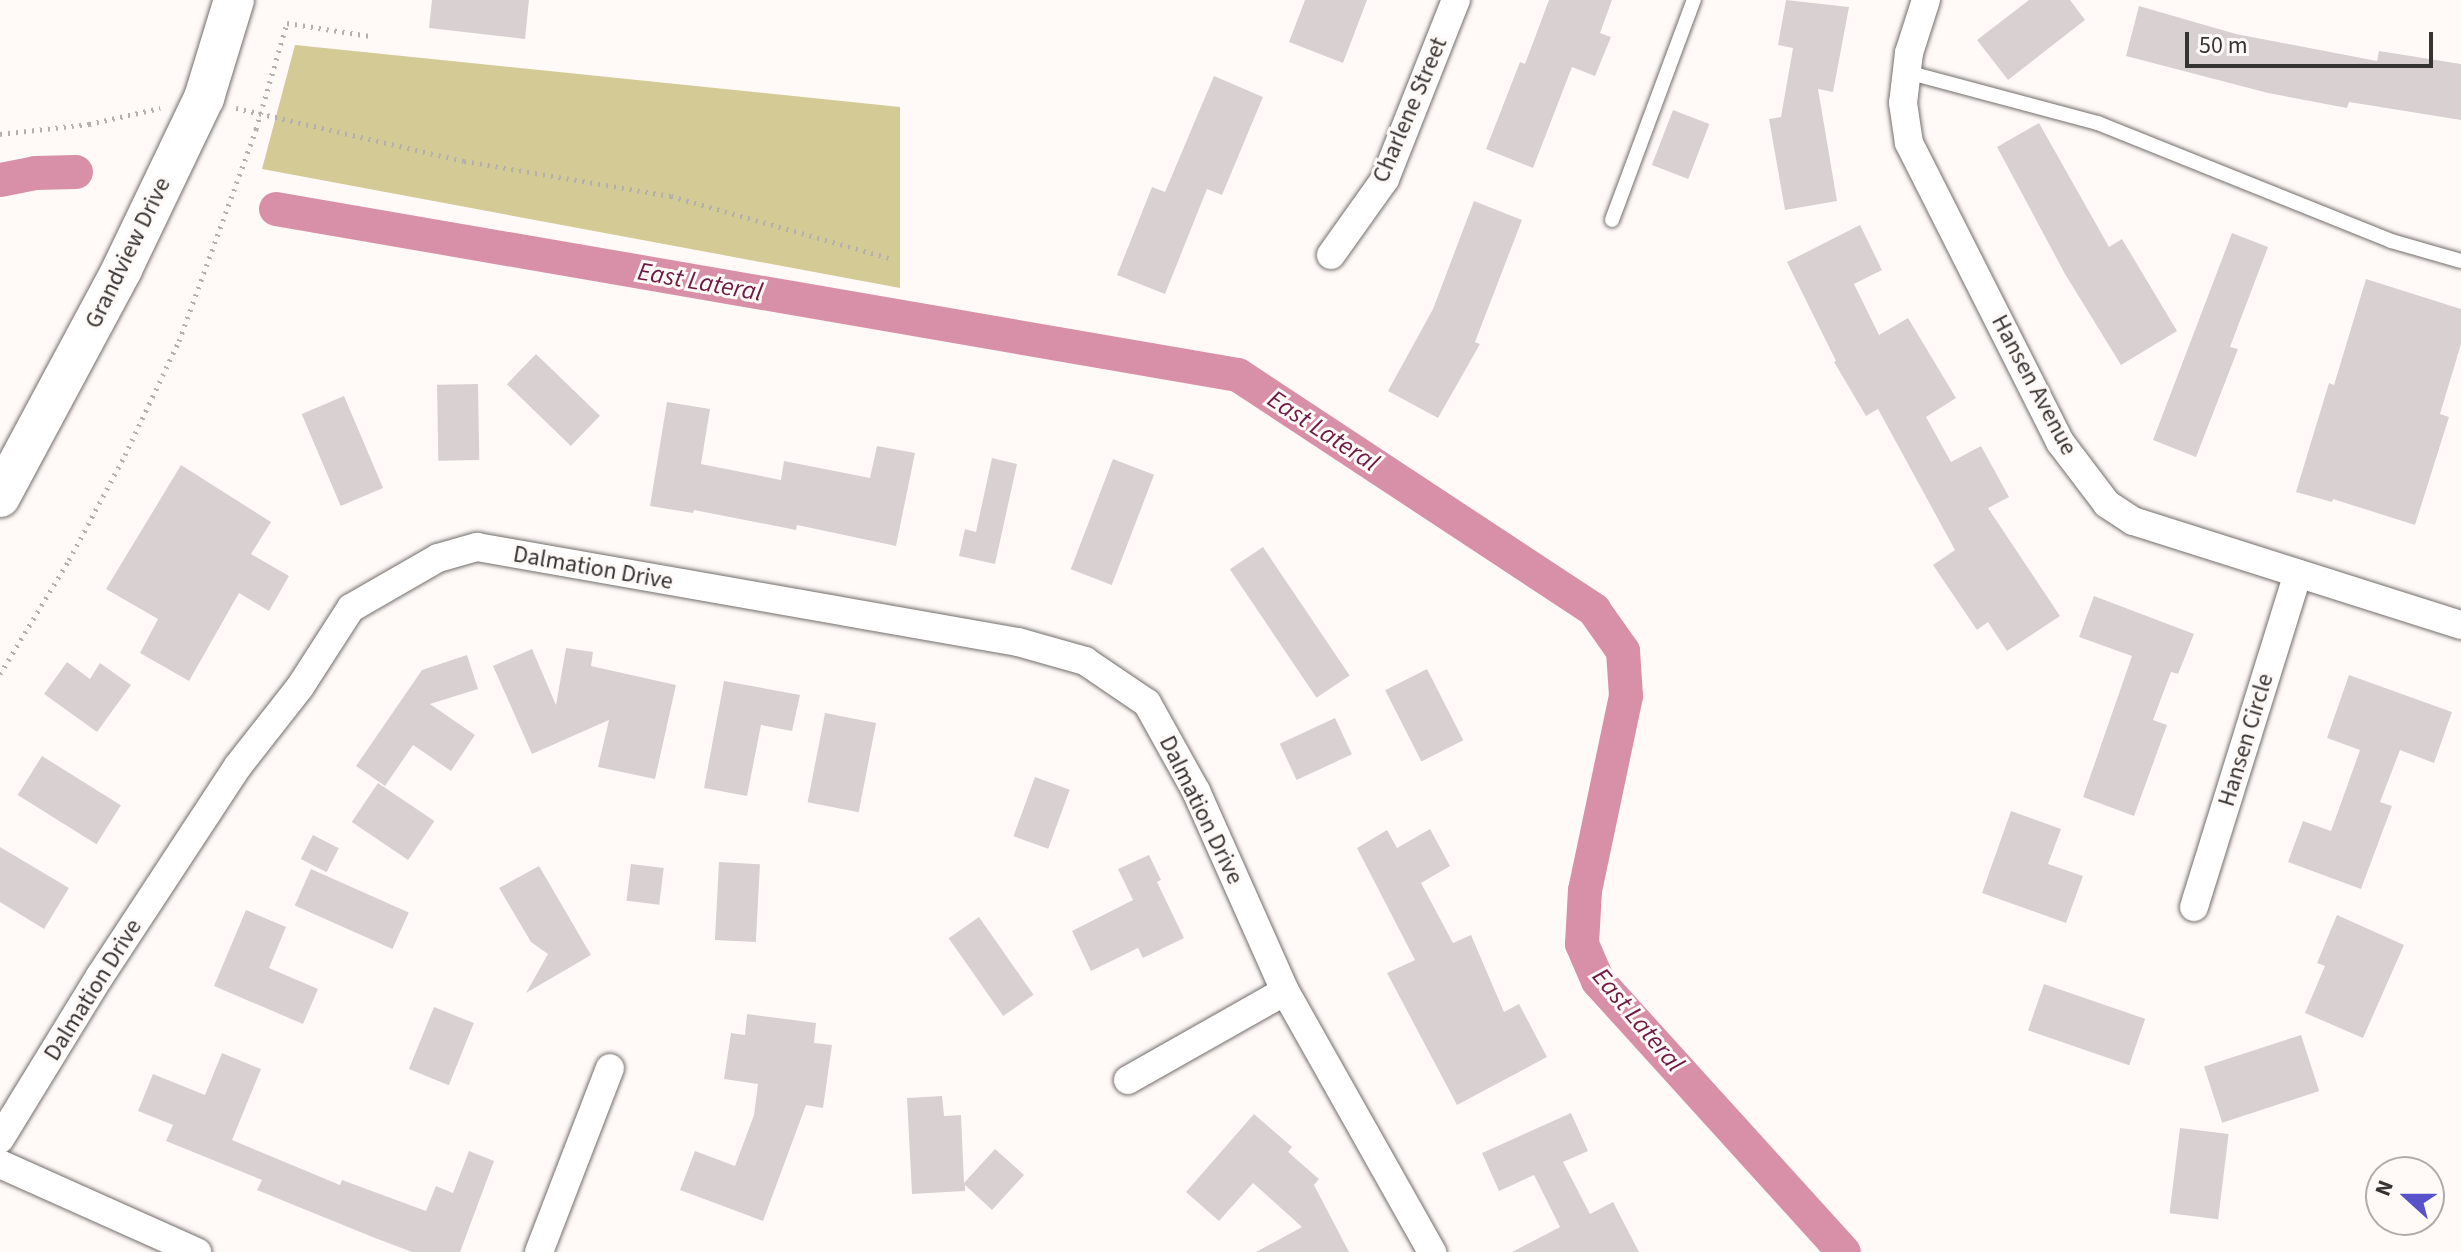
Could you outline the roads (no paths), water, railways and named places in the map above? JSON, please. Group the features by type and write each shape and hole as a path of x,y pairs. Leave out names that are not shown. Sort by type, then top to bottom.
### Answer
{"street":[{"name":"Grandview Drive","path":"0,497 122,269 204,98 234,0"},
{"name":"Charlene Street","path":"1331,255 1385,179 1456,0"},
{"name":"Hansen Avenue","path":"1926,0 1909,53 1903,103 1909,143 2060,442 2107,504 2133,521 2461,625"},
{"name":"Dalmation Drive","path":"0,1139 100,976 220,792 300,687 351,608 438,558 477,547 1018,642 1085,661 1147,703 1196,791 1285,991 1432,1252"},
{"name":"Hansen Circle","path":"2194,907 2298,574"},
{"path":"1128,1080 1285,991"},
{"path":"539,1252 610,1068"},
{"path":"0,1164 197,1252"}],"lane":[{"path":"1612,220 1694,0"},
{"path":"1907,72 2098,123 2391,241 2461,261"}],"waterway":[{"name":"East Lateral","path":"0,180 35,173 76,172"},
{"name":"East Lateral","path":"276,209 1238,375 1594,610 1623,651 1626,696 1585,890 1582,944 1598,981 1844,1252"}]}
